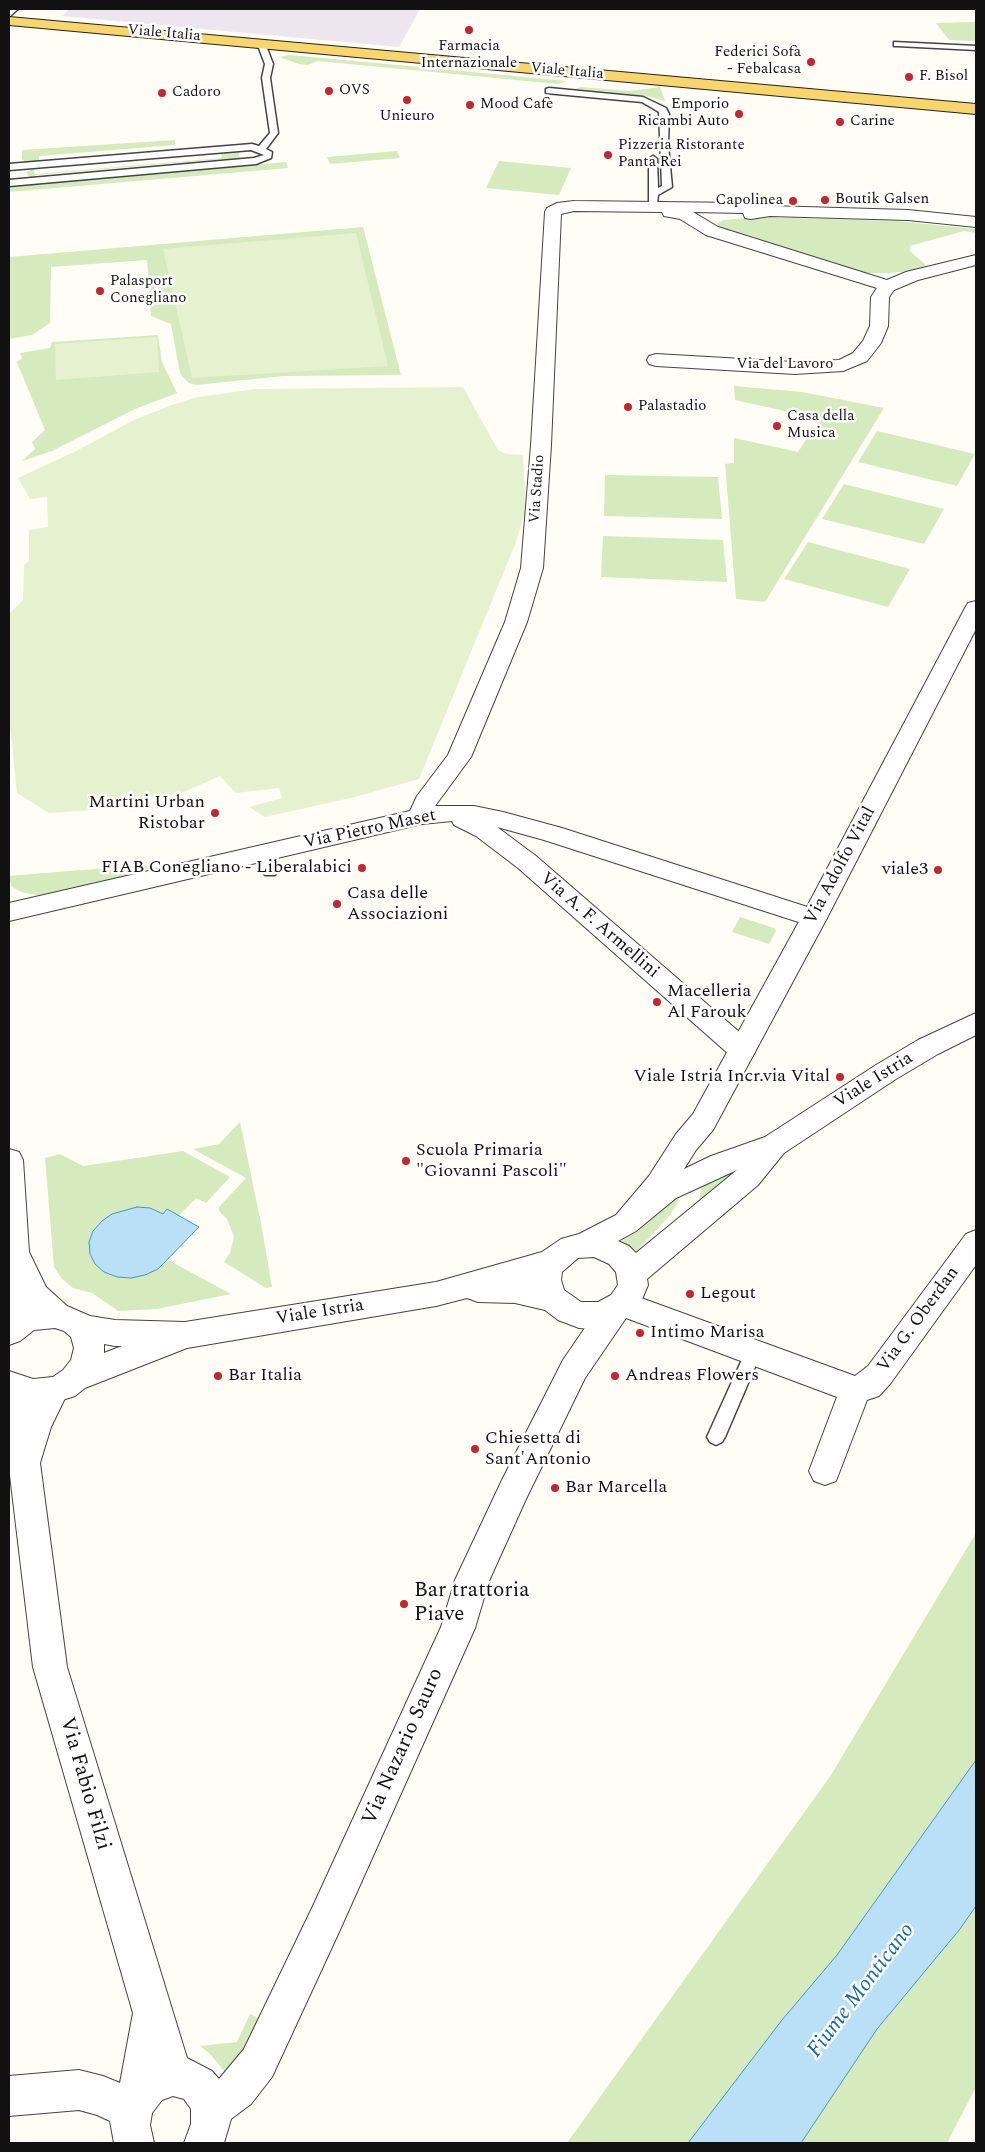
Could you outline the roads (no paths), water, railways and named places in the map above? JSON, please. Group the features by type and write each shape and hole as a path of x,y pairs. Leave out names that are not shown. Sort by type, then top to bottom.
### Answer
{"main road":[{"name":"Viale Italia","path":"9,21 976,109"}],"street":[{"name":"Via Stadio","path":"454,813 454,785 459,757 516,622 532,568 541,445 552,215 556,210 563,207 654,201"},
{"path":"654,201 770,211 908,215 976,222"},
{"path":"654,201 685,215 712,231 888,286 907,278 976,260"},
{"path":"685,215 717,216 770,211"},
{"name":"Via del Lavoro","path":"656,360 795,368 843,365 860,357 872,344 879,326 880,297 888,286"},
{"name":"Via Adolfo Vital","path":"626,1223 659,1184 686,1142 703,1122 814,918 976,608"},
{"name":"Via Stadio","path":"422,816 422,808 459,757"},
{"name":"Via Pietro Maset","path":"9,912 267,863 422,816 454,813 503,820 553,834 814,918"},
{"name":"Via A. F. Armellini","path":"454,813 485,830 527,862 742,1050"},
{"path":"527,862 523,852 525,845 541,836 553,834"},
{"name":"Viale Istria","path":"9,1332 18,1324 30,1318 69,1322 115,1333 185,1335 454,1290 524,1268 552,1262 571,1247 584,1245 626,1223 666,1190 721,1164 775,1145 895,1067 928,1047 976,1023"},
{"path":"703,1122 705,1135 711,1145 720,1151 731,1153 775,1145"},
{"name":"Via Adolfo Vital","path":"693,1178 703,1122"},
{"name":"Viale Istria","path":"641,1267 748,1177 775,1145"},
{"path":"9,1160 14,1252 9,1326"},
{"path":"578,1315 604,1314 619,1307 631,1290 641,1267 683,1214 693,1178"},
{"name":"Via G. Oberdan","path":"855,1390 868,1386 879,1375 976,1242"},
{"path":"584,1245 597,1245 614,1252 627,1264 641,1267"},
{"path":"14,1252 34,1296 69,1322"},
{"path":"552,1262 547,1271 546,1280 553,1299"},
{"name":"Viale Istria","path":"454,1290 515,1291 553,1299 560,1306 578,1315"},
{"path":"619,1307 855,1390 825,1471"},
{"name":"Via Nazario Sauro","path":"208,2126 258,2063 326,1919 458,1628 472,1580 574,1369 619,1307"},
{"name":"Via Nazario Sauro","path":"574,1369 581,1340 578,1315"},
{"name":"Via Fabio Filzi","path":"25,1466 35,1426 63,1384 82,1369 88,1359 87,1337 69,1322"},
{"name":"Viale Istria","path":"12,1386 33,1393 63,1384 185,1335"},
{"name":"Via Fabio Filzi","path":"12,1386 25,1466 50,1667 151,2009 135,2117"},
{"path":"151,2009 174,2076"},
{"path":"9,2096 79,2090 103,2096 135,2117 148,2086 160,2079 174,2076 187,2078 198,2085 207,2095 208,2126"}],"lane":[{"path":"9,15 14,9"},
{"path":"261,43 269,64 266,78 274,133 262,148"},
{"path":"897,44 976,48"},
{"path":"548,90 642,100 663,110 665,114 664,145 667,187 654,201"},
{"path":"9,167 252,147 262,148 268,152 268,156 256,161 9,183"},
{"path":"653,158 654,201"},
{"path":"716,1437 753,1353"}],"water":[{"path":"137,1207 150,1208 163,1214 167,1209 199,1227 158,1269 145,1275 131,1278 117,1277 104,1272 95,1264 90,1254 89,1242 93,1231 112,1214"},
{"name":"Fiume Monticano","path":"976,1760 976,1906 960,1929 877,2029 801,2143 688,2143 782,2020 837,1955"}],"place":[{"name":"Farmacia Internazionale","path":"469,30"},
{"name":"Federici Sofà - Febalcasa","path":"811,62"},
{"name":"F. Bisol","path":"909,77"},
{"name":"OVS","path":"329,91"},
{"name":"Cadoro","path":"162,93"},
{"name":"Unieuro","path":"407,100"},
{"name":"Mood Cafè","path":"470,105"},
{"name":"Emporio Ricambi Auto","path":"739,114"},
{"name":"Carine","path":"840,122"},
{"name":"Pizzeria Ristorante Panta Rei","path":"608,155"},
{"name":"Boutik Galsen","path":"825,200"},
{"name":"Capolinea","path":"793,201"},
{"name":"Palasport Conegliano","path":"100,291"},
{"name":"Palastadio","path":"628,407"},
{"name":"Casa della Musica","path":"777,426"},
{"name":"Martini Urban Ristobar","path":"215,813"},
{"name":"FIAB Conegliano - Liberalabici","path":"362,868"},
{"name":"viale3","path":"938,870"},
{"name":"Casa delle Associazioni","path":"337,904"},
{"name":"Macelleria Al Farouk","path":"657,1002"},
{"name":"Viale Istria Incr.via Vital","path":"840,1077"},
{"name":"Scuola Primaria \"Giovanni Pascoli\"","path":"406,1161"},
{"name":"Legout","path":"690,1294"},
{"name":"Intimo Marisa","path":"640,1333"},
{"name":"Bar Italia","path":"218,1376"},
{"name":"Andreas Flowers","path":"615,1376"},
{"name":"Chiesetta di Sant'Antonio","path":"475,1449"},
{"name":"Bar Marcella","path":"555,1488"},
{"name":"Bar trattoria Piave","path":"404,1604"}]}
